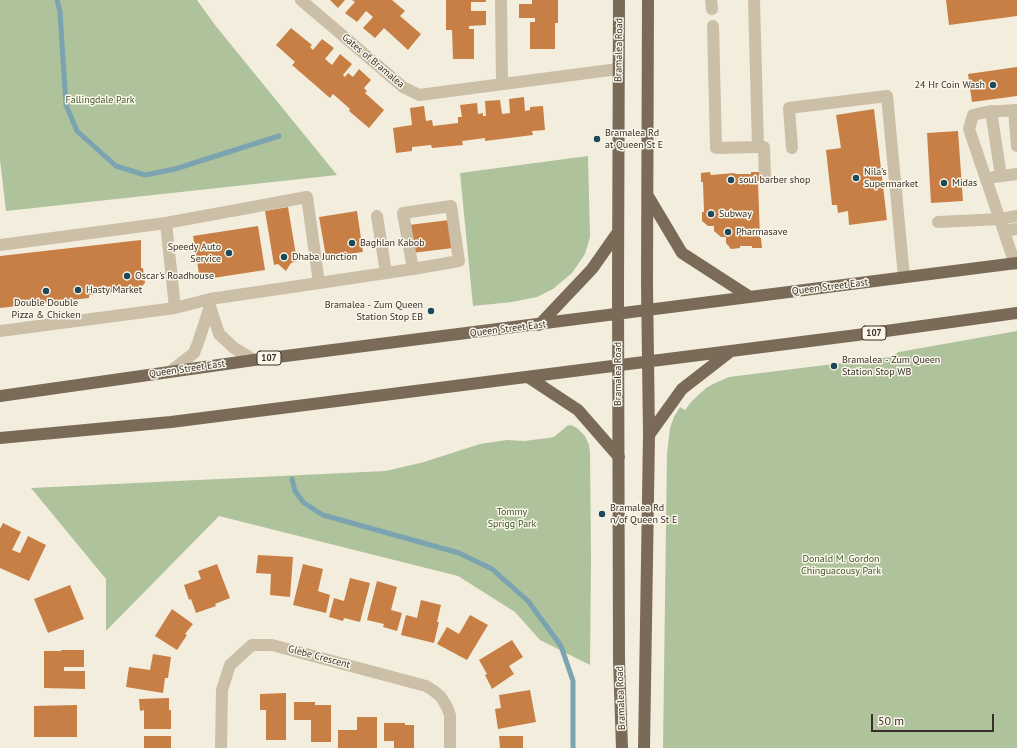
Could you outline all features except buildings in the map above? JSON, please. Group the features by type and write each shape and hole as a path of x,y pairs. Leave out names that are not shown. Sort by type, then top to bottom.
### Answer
{"main road":[{"name":"Bramalea Road","path":"619,0 619,660 622,748"},
{"path":"644,748 649,435 648,0"},
{"path":"648,196 682,253 750,297"},
{"path":"539,325 592,269 618,232"},
{"name":"Queen Street East","path":"0,396 254,360 539,325 1016,263"},
{"name":"107","path":"0,438 171,422 1017,313"},
{"path":"649,435 682,389 731,351"},
{"path":"528,376 578,410 619,457"}],"street":[{"name":"Gates of Bramalea","path":"301,0 403,87 419,95 618,69"},
{"path":"501,0 502,83"},
{"path":"754,0 758,147"},
{"path":"713,26 716,148 764,147 765,178"},
{"path":"792,148 789,108 887,96 904,278"},
{"path":"1016,263 969,129 973,115 991,111 1016,110 1017,146"},
{"path":"991,111 1002,176"},
{"path":"986,178 1017,174"},
{"path":"0,245 166,223 307,197 319,283"},
{"path":"0,331 210,303 319,283 413,269 459,261 451,206 404,213 413,269"},
{"path":"377,216 386,273"},
{"path":"938,222 1000,219 1017,216"},
{"path":"166,223 175,308"},
{"path":"1004,231 1017,229"},
{"path":"210,303 219,334 234,348 254,360"},
{"path":"171,371 194,352 210,303"},
{"name":"Glebe Crescent","path":"221,748 222,690 230,665 252,645 272,645 426,686 441,697 450,715 450,748"}],"green space":[{"name":"Fallingdale Park","path":"0,0 197,0 215,25 337,175 6,211 0,160"},
{"path":"588,156 590,237 585,254 572,273 553,289 537,297 512,302 473,306 460,173"},
{"name":"Donald M. Gordon Chinguacousy Park","path":"1017,331 1017,748 663,748 667,454 670,428 680,407 685,410 706,388 729,377 890,357 899,352"},
{"name":"Tommy Sprigg Park","path":"571,425 577,428 585,436 589,445 590,453 590,665 540,640 515,612 458,576 219,516 106,631 106,579 31,488 386,471 424,462 480,444 507,440 524,441 554,437 567,426"}],"waterway":[{"path":"57,0 60,12 66,105 77,131 116,166 145,175 175,169 279,136"},
{"path":"292,479 295,491 304,503 323,515 459,553 492,569 528,601 561,646 573,681 573,748"}],"place":[{"name":"24 Hr Coin Wash","path":"993,85"},
{"name":"Bramalea Rd at Queen St E","path":"597,139"},
{"name":"Nila’s Supermarket","path":"856,178"},
{"name":"soul barber shop","path":"731,180"},
{"name":"Midas","path":"944,183"},
{"name":"Subway","path":"711,214"},
{"name":"Pharmasave","path":"728,232"},
{"name":"Baghlan Kabob","path":"352,243"},
{"name":"Speedy Auto Service","path":"229,253"},
{"name":"Dhaba Junction","path":"284,257"},
{"name":"Oscar's Roadhouse","path":"127,276"},
{"name":"Hasty Market","path":"78,290"},
{"name":"Double Double Pizza & Chicken","path":"46,291"},
{"name":"Bramalea - Zum Queen Station Stop EB","path":"431,311"},
{"name":"Bramalea - Zum Queen Station Stop WB","path":"834,366"},
{"name":"Bramalea Rd n/of Queen St E","path":"602,514"}]}
